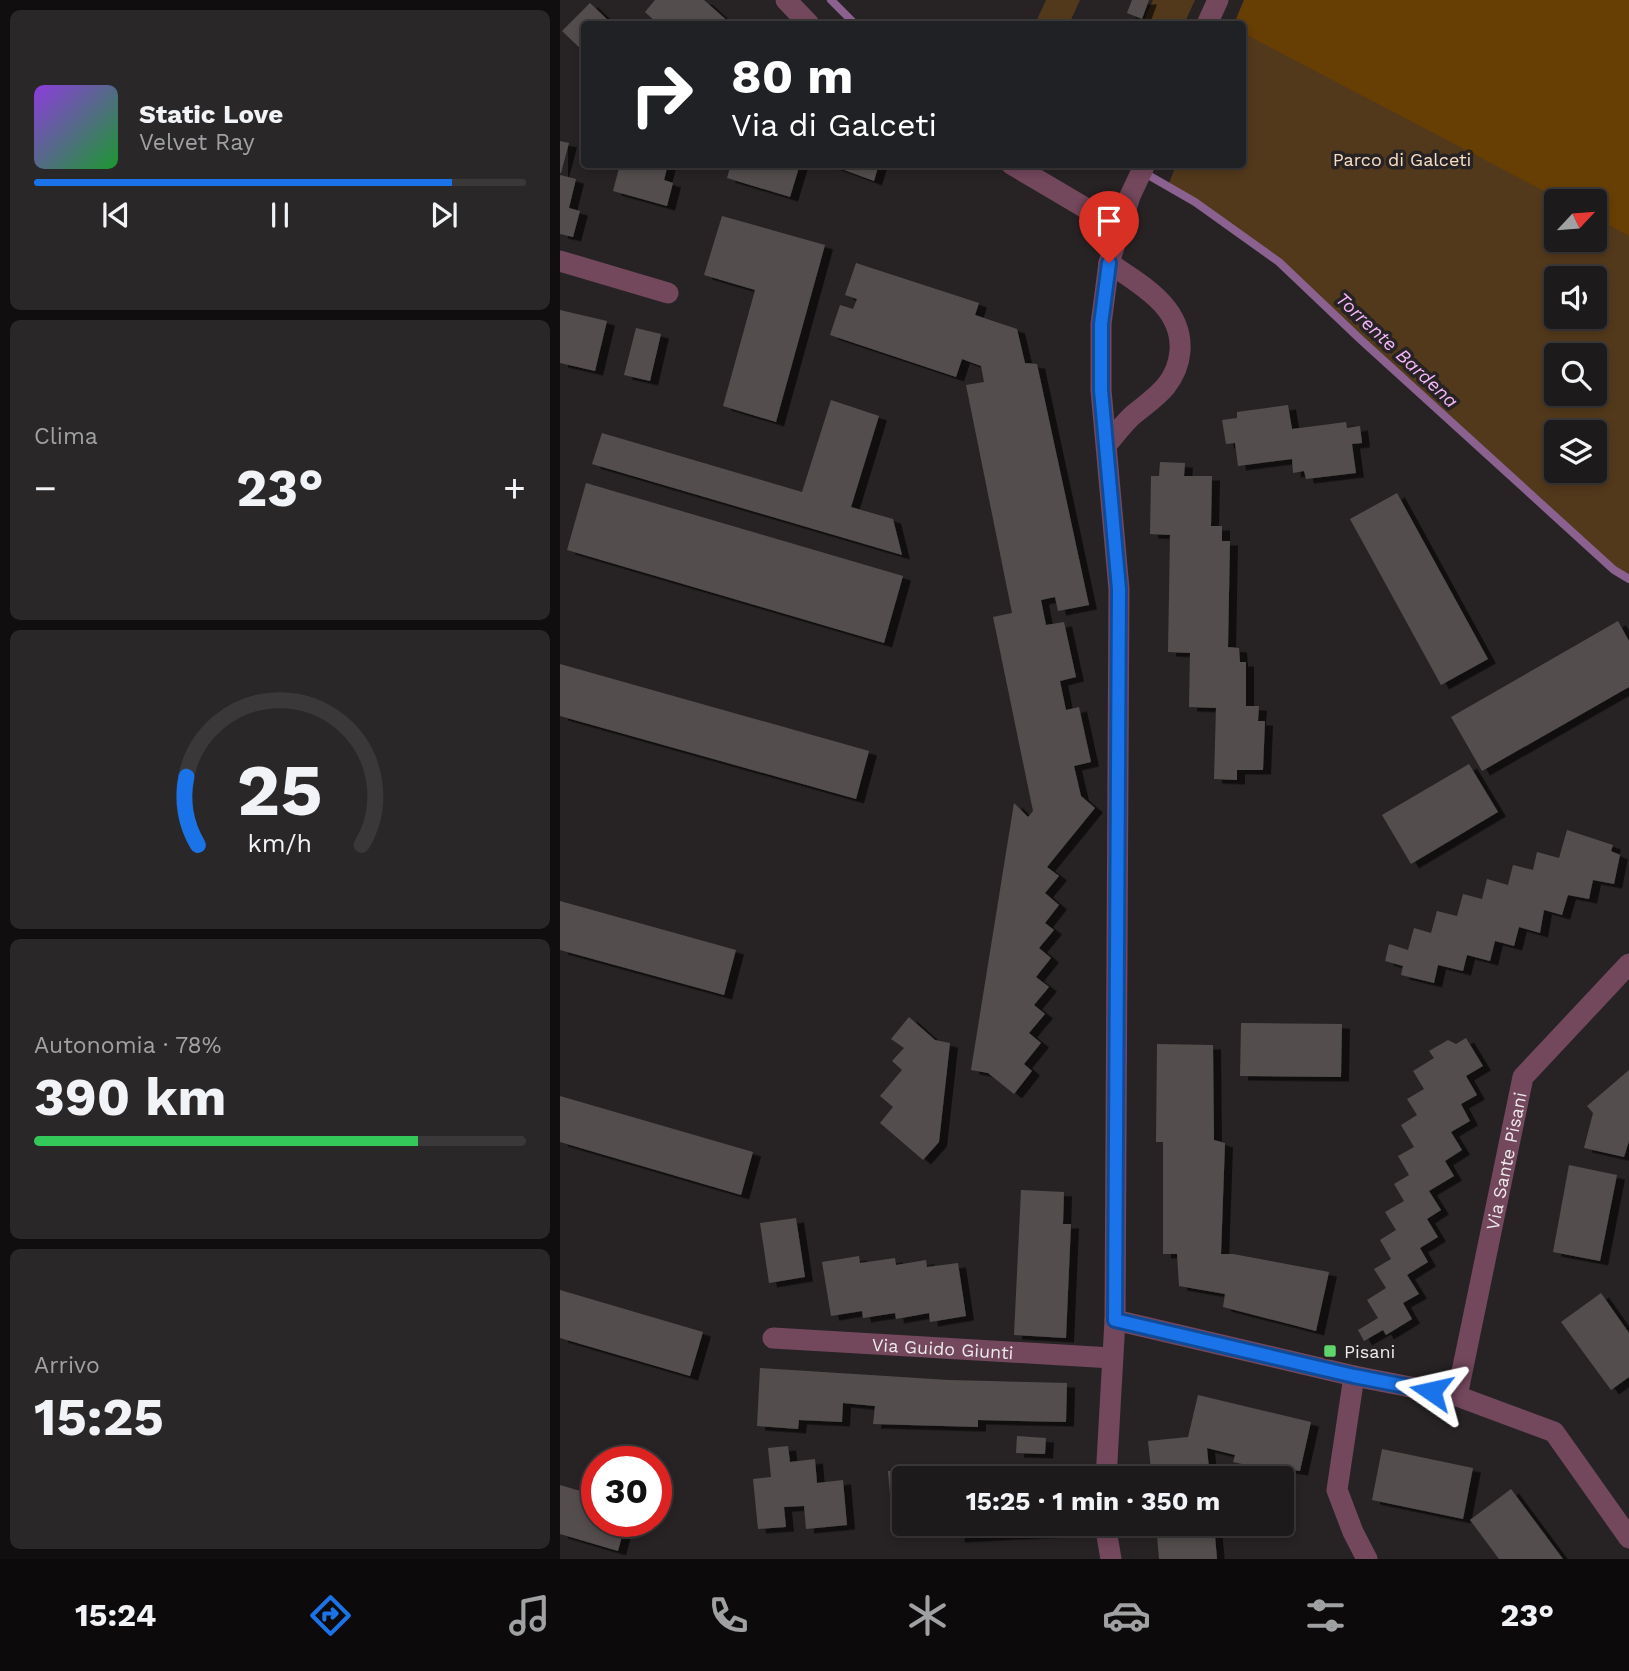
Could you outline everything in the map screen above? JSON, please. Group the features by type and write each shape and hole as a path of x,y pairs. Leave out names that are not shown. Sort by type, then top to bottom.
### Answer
{"street":[{"path":"786,0 806,21"},
{"path":"1208,21 1218,0"},
{"path":"1019,168 1121,229"},
{"path":"1107,1466 1115,1320 1119,589 1108,443 1101,390 1101,324 1109,263 1130,196 1143,168"},
{"path":"560,261 668,293"},
{"path":"1108,443 1132,416 1152,402 1168,384 1179,363 1181,338 1174,318 1162,303 1147,289 1109,263"},
{"name":"Via Sante Pisani","path":"1457,1396 1523,1077 1629,964"},
{"path":"1115,1320 1354,1376 1457,1396 1554,1432 1629,1538"},
{"name":"Via Guido Giunti","path":"773,1338 1112,1358"},
{"path":"1354,1376 1337,1490 1367,1559"},
{"path":"1107,1536 1111,1559"}],"green space":[{"path":"1046,0 1080,0 1070,21 1036,21"},
{"path":"1153,0 1195,0 1185,21 1143,21"},
{"name":"Parco di Galceti","path":"1244,0 1611,0 1629,10 1629,579 1614,570 1279,262 1168,186 1175,168 1246,168 1246,21 1235,21"}],"shaded area":[{"path":"1244,0 1629,0 1629,236 1607,224 1607,189 1544,191 1246,35 1246,21 1235,21"}],"building":[{"path":"655,0 704,0 728,21 655,21 645,12"},
{"path":"1132,0 1149,0 1142,19 1127,13"},
{"path":"590,3 609,21 581,21 581,49 562,31"},
{"path":"560,141 569,143 561,173 560,173"},
{"path":"619,168 667,168 664,180 673,183 667,206 613,191"},
{"path":"730,168 799,168 790,197 727,178"},
{"path":"839,168 878,168 874,181"},
{"path":"560,175 576,179 569,208 580,211 573,237 560,234"},
{"path":"722,216 825,245 776,422 723,406 755,290 704,275"},
{"path":"856,263 979,303 975,315 1017,329 1025,363 1037,364 1089,605 1058,611 1055,597 1041,600 1046,625 1064,622 1076,677 1060,681 1066,710 1079,707 1091,762 1074,766 1081,796 1095,808 1047,867 1059,876 1045,893 1059,905 1045,923 1054,930 1039,948 1051,958 1036,977 1049,987 1034,1005 1045,1014 1029,1033 1041,1043 1024,1064 1032,1071 1014,1094 988,1073 971,1070 1014,803 1028,817 1033,811 993,617 1012,613 966,385 984,382 981,366 962,359 956,377 830,335 840,305 853,309 857,299 845,295"},
{"path":"560,310 607,321 595,371 560,363"},
{"path":"636,328 661,334 650,381 624,375"},
{"path":"831,400 879,416 851,507 893,519 902,555 592,464 602,433 802,492"},
{"path":"1288,405 1292,429 1346,422 1347,428 1360,426 1362,443 1352,444 1356,473 1306,479 1304,471 1293,473 1292,459 1238,466 1235,443 1226,444 1222,420 1237,418 1237,412"},
{"path":"1160,462 1185,463 1184,476 1212,476 1211,526 1222,526 1222,541 1230,541 1228,647 1239,648 1240,662 1246,662 1246,706 1259,706 1258,721 1265,721 1263,770 1237,770 1237,780 1214,779 1216,708 1189,707 1190,653 1168,652 1170,535 1150,534 1151,476 1159,476"},
{"path":"586,483 903,576 884,643 567,550"},
{"path":"1397,493 1488,659 1441,685 1350,519"},
{"path":"1618,621 1629,641 1629,687 1482,771 1451,717"},
{"path":"560,664 869,751 856,799 560,716"},
{"path":"1469,764 1498,812 1411,864 1382,815"},
{"path":"1567,830 1613,845 1611,851 1620,855 1614,884 1593,880 1589,899 1568,895 1562,915 1544,910 1540,933 1519,927 1514,946 1495,941 1490,961 1467,955 1463,971 1438,965 1434,983 1401,975 1403,966 1385,961 1389,944 1408,950 1414,928 1431,933 1437,911 1457,916 1463,894 1482,899 1487,879 1508,885 1513,865 1533,870 1537,852 1559,858"},
{"path":"560,901 736,950 724,995 560,950"},
{"path":"909,1017 935,1040 950,1043 939,1142 923,1160 880,1123 893,1107 880,1096 902,1070 892,1061 904,1048 891,1039"},
{"path":"1241,1023 1342,1024 1341,1077 1240,1076"},
{"path":"1466,1038 1483,1066 1466,1076 1477,1095 1461,1104 1470,1121 1451,1132 1462,1150 1445,1161 1454,1176 1429,1191 1441,1210 1427,1219 1438,1237 1420,1248 1428,1262 1407,1275 1419,1294 1403,1303 1412,1319 1386,1335 1383,1330 1364,1341 1358,1330 1378,1318 1367,1300 1386,1288 1374,1269 1391,1259 1380,1240 1396,1230 1385,1212 1404,1201 1394,1184 1409,1175 1398,1156 1414,1147 1401,1125 1417,1115 1407,1099 1424,1089 1413,1071 1434,1058 1429,1051 1448,1040 1456,1044"},
{"path":"1157,1044 1213,1045 1214,1140 1225,1143 1221,1254 1329,1272 1316,1331 1223,1307 1225,1294 1179,1286 1177,1254 1163,1254 1163,1142 1156,1142"},
{"path":"1629,1070 1629,1141 1624,1157 1584,1148 1593,1113 1587,1106"},
{"path":"560,1096 753,1152 741,1195 560,1142"},
{"path":"1569,1165 1617,1175 1600,1261 1553,1252"},
{"path":"1021,1190 1064,1192 1063,1224 1071,1224 1066,1338 1014,1335"},
{"path":"796,1218 805,1277 769,1283 760,1223"},
{"path":"859,1256 860,1263 895,1258 896,1265 926,1260 927,1267 958,1263 966,1316 930,1322 929,1313 896,1319 895,1313 863,1318 862,1311 831,1316 822,1262"},
{"path":"560,1290 703,1332 690,1376 560,1338"},
{"path":"1601,1293 1629,1333 1629,1377 1611,1390 1561,1322"},
{"path":"760,1368 949,1380 1067,1383 1066,1422 978,1420 978,1427 873,1424 875,1406 843,1403 842,1422 799,1420 798,1429 757,1426"},
{"path":"1198,1395 1311,1422 1300,1471 1294,1470 1294,1466 1251,1466 1233,1462 1235,1455 1207,1448 1209,1466 1151,1466 1148,1441 1188,1437"},
{"path":"1017,1436 1046,1438 1045,1454 1016,1453"},
{"path":"788,1446 790,1462 815,1459 817,1483 843,1480 847,1525 806,1529 804,1506 784,1507 786,1527 758,1529 753,1479 771,1477 768,1448"},
{"path":"1382,1449 1473,1468 1463,1519 1372,1500"},
{"path":"888,1471 892,1471 892,1517"},
{"path":"560,1485 581,1491 581,1537 622,1537 618,1551 560,1534"},
{"path":"1511,1489 1563,1559 1499,1559 1470,1520"},
{"path":"957,1536 996,1536 957,1538"},
{"path":"1157,1536 1215,1536 1217,1559 1159,1559"}],"waterway":[{"name":"Torrente Bardena","path":"831,0 852,21"},
{"name":"Torrente Bardena","path":"1136,168 1195,202 1279,262 1614,570 1629,579"}],"place":[{"name":"Pisani","path":"1330,1351"}],"route":[{"path":"1109,263 1101,324 1101,390 1108,443 1119,589 1115,1320 1354,1376 1431,1391"}]}
